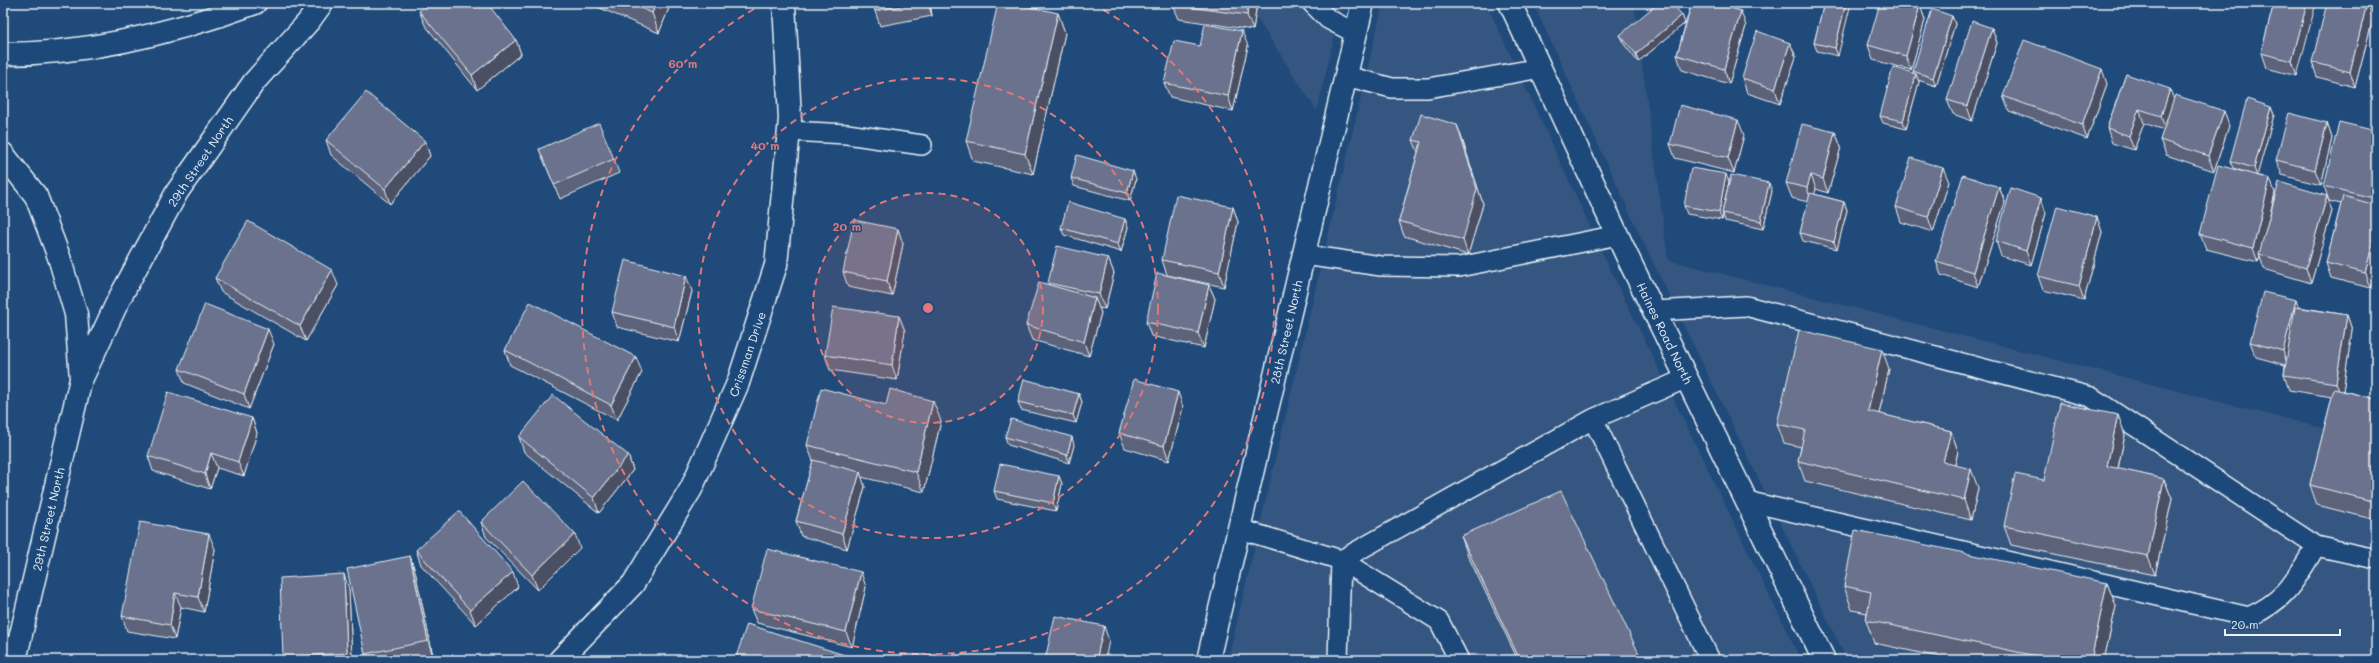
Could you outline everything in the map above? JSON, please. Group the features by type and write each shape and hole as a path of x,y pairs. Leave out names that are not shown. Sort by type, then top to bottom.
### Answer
{"street":[{"path":"3,54 41,54 139,40 255,3"},
{"name":"29th Street North","path":"15,660 82,379 118,301 177,192 254,82 309,21 322,3"},
{"name":"Crissman Drive","path":"564,659 633,584 691,489 738,383 776,265 790,119 784,3"},
{"name":"28th Street North","path":"1208,660 1240,529 1362,3"},
{"name":"Haines Road North","path":"1510,3 1654,311 1824,660"},
{"name":"29th Street North","path":"3,154 36,196 59,257 76,314 82,379"}],"lane":[{"path":"1312,3 1328,19 1356,33"},
{"path":"1346,76 1392,88 1428,88 1541,68"},
{"path":"789,131 847,134 922,145"},
{"path":"1304,255 1380,266 1459,267 1618,235"},
{"path":"1654,311 1746,306 2091,397 2316,546 2376,559"},
{"path":"1341,560 1593,419 1687,378"},
{"path":"1593,419 1710,660"},
{"path":"1746,501 2249,617 2270,607 2288,592 2316,546"},
{"path":"1240,529 1341,560 1439,621 1459,660"},
{"path":"1338,660 1341,560"}],"shaded area":[{"path":"1247,3 1342,3 1317,111"},
{"path":"1383,3 1486,3 1609,267 1801,660 1228,660"},
{"path":"1533,3 1634,3 1668,260 2376,442 2376,660 1847,660 1644,244"}],"building":[{"path":"429,3 487,3 516,40 472,75 419,11"},
{"path":"629,3 656,3 652,13"},
{"path":"873,3 917,3 875,11"},
{"path":"998,3 1012,3 1058,13 1025,154 966,141"},
{"path":"1174,3 1249,3 1247,15 1173,5"},
{"path":"1658,3 1672,3 1682,15 1636,54 1620,35"},
{"path":"1692,3 1712,3 1741,11 1724,69 1677,55"},
{"path":"1824,3 1846,3 1835,48 1814,43"},
{"path":"1880,3 1912,3 1920,5 1906,56 1868,45"},
{"path":"2274,3 2307,3 2292,61 2261,53"},
{"path":"2327,3 2367,3 2350,72 2312,62"},
{"path":"1932,9 1952,16 1933,78 1913,71"},
{"path":"1972,21 1992,28 1967,106 1947,100"},
{"path":"1205,24 1242,31 1228,96 1164,83 1174,41 1200,46"},
{"path":"1757,31 1790,43 1775,89 1742,78"},
{"path":"2024,40 2102,69 2082,125 2003,96"},
{"path":"1893,67 1916,74 1903,121 1880,116"},
{"path":"2126,74 2170,89 2161,116 2139,109 2129,136 2107,128"},
{"path":"366,92 425,141 385,189 326,140"},
{"path":"2175,95 2224,111 2208,156 2160,140"},
{"path":"2247,99 2271,107 2254,168 2230,161"},
{"path":"1680,105 1738,120 1728,158 1670,144"},
{"path":"2289,113 2327,123 2315,170 2276,160"},
{"path":"1421,114 1457,125 1477,189 1463,240 1399,221 1421,142 1413,140"},
{"path":"2339,122 2376,131 2376,184 2373,198 2324,186"},
{"path":"599,123 614,159 554,185 539,149"},
{"path":"1802,124 1835,132 1823,179 1811,175 1807,188 1786,183"},
{"path":"1077,155 1133,171 1127,193 1071,178"},
{"path":"1911,158 1943,168 1928,217 1896,207"},
{"path":"2218,165 2270,179 2253,248 2200,234"},
{"path":"1691,168 1726,174 1719,212 1684,206"},
{"path":"1731,175 1769,183 1761,221 1722,213"},
{"path":"1963,175 1999,187 1973,272 1936,261"},
{"path":"2279,182 2327,196 2306,268 2259,254"},
{"path":"2011,188 2041,198 2026,251 1996,241"},
{"path":"1810,193 1844,202 1834,242 1800,233"},
{"path":"1176,195 1233,207 1219,272 1162,260"},
{"path":"2343,196 2376,205 2376,231 2365,273 2326,263"},
{"path":"1068,202 1125,219 1118,244 1061,228"},
{"path":"2057,206 2097,217 2079,286 2038,276"},
{"path":"854,220 898,229 887,281 843,272"},
{"path":"248,221 332,270 300,326 215,278"},
{"path":"1057,246 1108,258 1099,294 1048,283"},
{"path":"625,260 686,276 674,327 612,312"},
{"path":"1157,273 1209,285 1198,333 1146,322"},
{"path":"1039,282 1095,298 1084,342 1026,325"},
{"path":"2263,292 2296,300 2283,351 2250,342"},
{"path":"530,302 636,357 611,405 505,350"},
{"path":"205,304 268,329 244,394 179,369"},
{"path":"833,307 899,316 892,365 825,355"},
{"path":"2295,307 2347,315 2336,383 2284,375"},
{"path":"1799,330 1882,349 1868,411 1951,431 1943,462 1971,469 1964,500 1798,461 1805,430 1777,424"},
{"path":"1024,379 1079,394 1073,415 1018,402"},
{"path":"1134,379 1178,392 1164,446 1119,433"},
{"path":"821,388 886,405 890,389 933,401 916,472 807,445"},
{"path":"2334,389 2376,399 2376,502 2310,485"},
{"path":"168,392 252,418 238,462 211,453 205,474 148,456"},
{"path":"553,395 628,455 594,498 519,437"},
{"path":"2060,403 2118,415 2107,466 2164,479 2148,556 2004,526 2015,474 2044,480"},
{"path":"1011,419 1072,437 1067,455 1005,437"},
{"path":"813,460 860,472 842,534 796,521"},
{"path":"1000,464 1059,476 1053,503 994,491"},
{"path":"523,481 575,534 532,575 481,522"},
{"path":"1561,491 1642,660 1520,660 1461,536"},
{"path":"459,511 513,572 470,610 416,550"},
{"path":"140,522 209,534 198,597 175,593 170,625 122,616"},
{"path":"1855,530 2107,583 2091,660 2055,660 1866,620 1871,592 1844,586"},
{"path":"767,549 861,572 846,632 751,609"},
{"path":"410,556 428,641 365,654 347,569"},
{"path":"344,574 347,653 283,657 280,578"},
{"path":"1055,616 1104,626 1096,660 1045,660"},
{"path":"747,624 860,660 735,660"}]}
